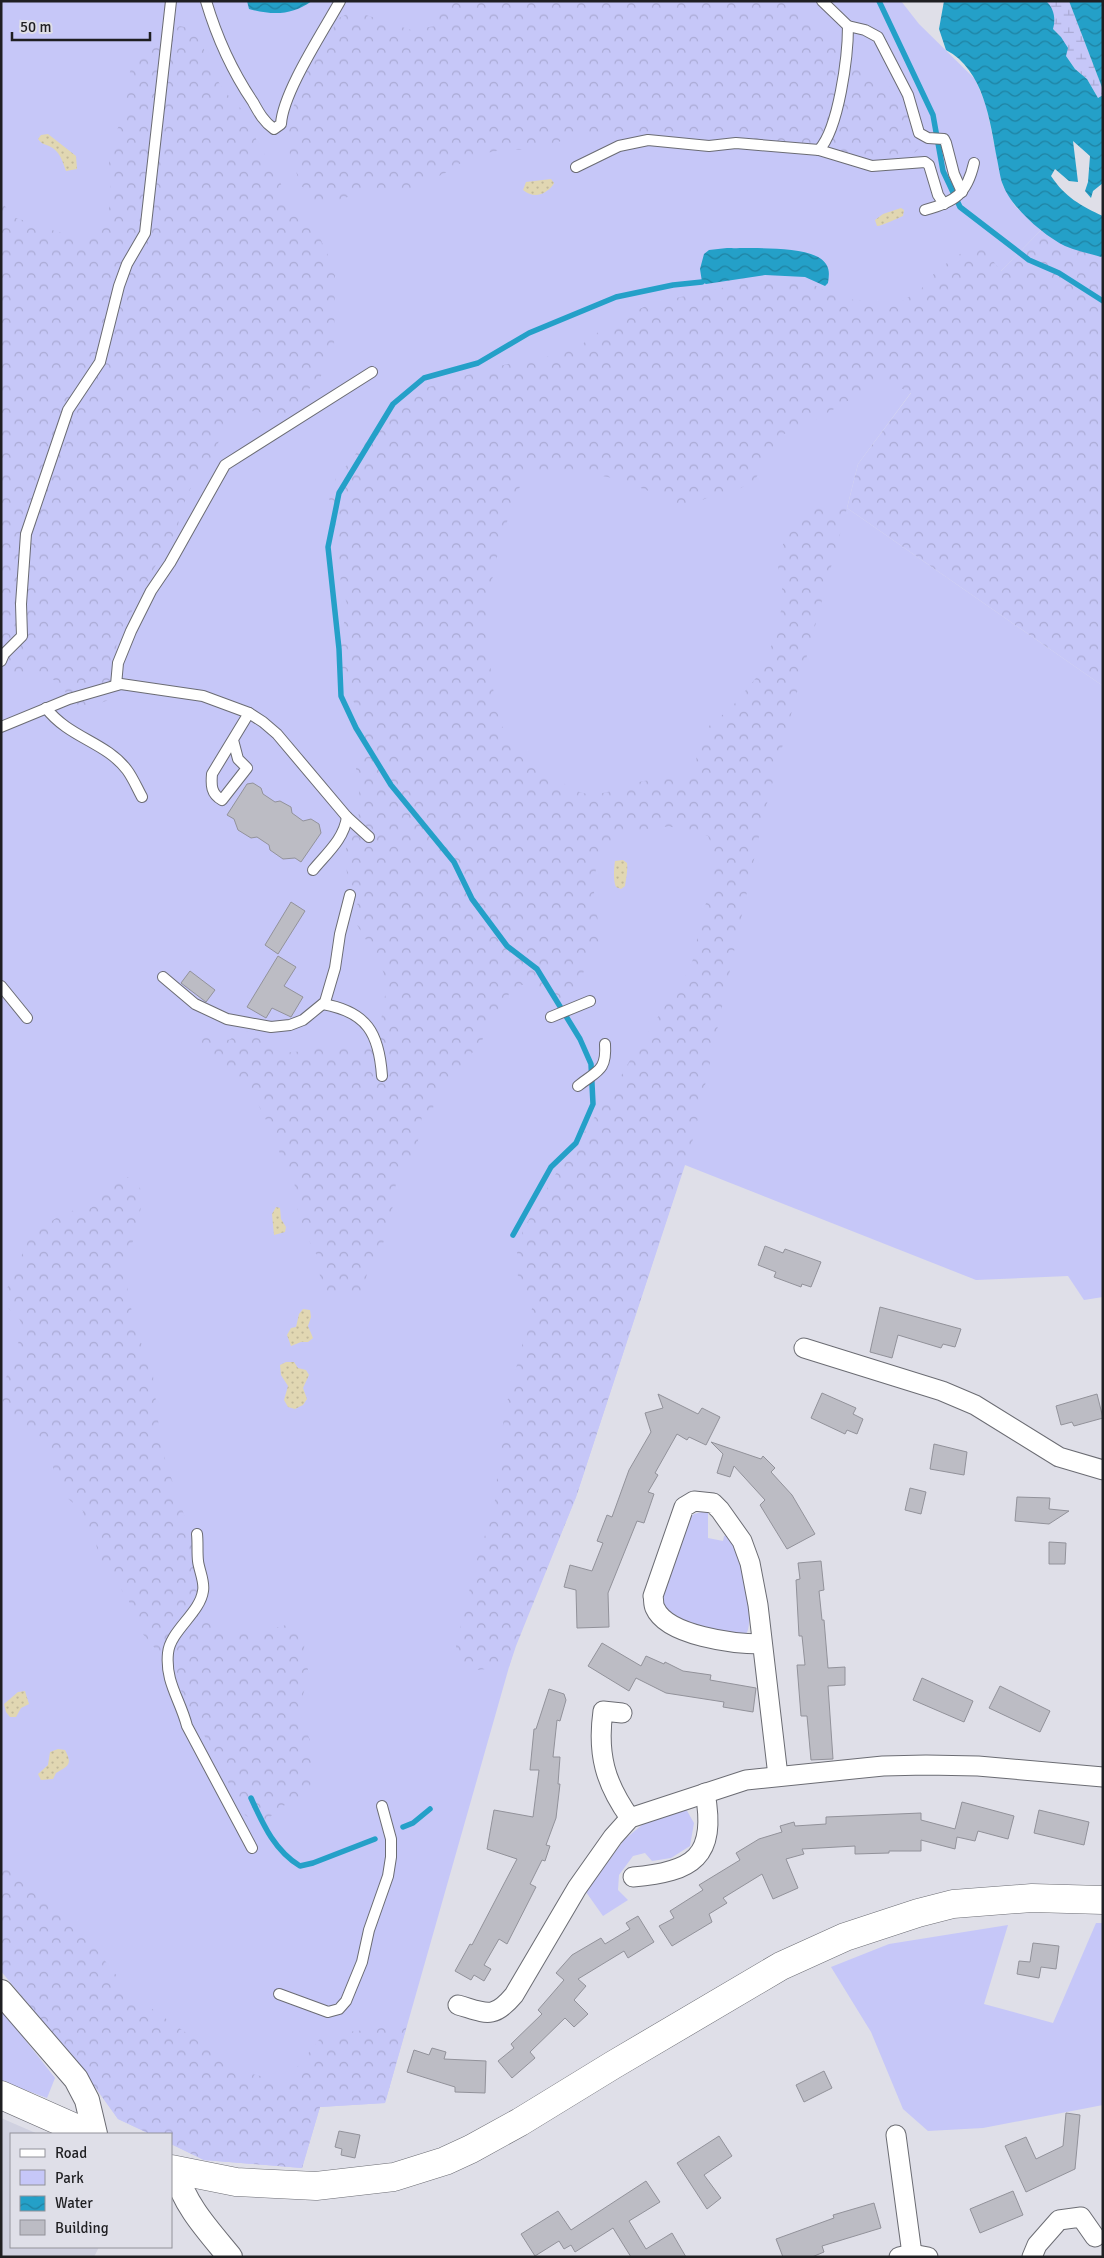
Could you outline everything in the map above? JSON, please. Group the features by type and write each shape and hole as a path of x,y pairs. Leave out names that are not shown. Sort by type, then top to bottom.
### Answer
{"main road":[{"path":"173,2170 236,2182 316,2186 394,2177 445,2161 471,2149 520,2122 613,2064 781,1966 845,1937 918,1913 953,1904 1032,1898 1103,1900"},
{"path":"1,2095 87,2133"}],"street":[{"path":"804,1348 942,1391 975,1405 1059,1457 1103,1470"},
{"path":"762,1644 737,1644 693,1634 662,1617 655,1608 653,1596 676,1527 684,1507 694,1501 713,1502 742,1541 750,1563 755,1588 762,1644 778,1776"},
{"path":"622,1713 603,1711 600,1732 602,1758 611,1787 630,1818"},
{"path":"458,2005 484,2013 490,2013 503,2008 514,1995 577,1888 613,1837 630,1818 746,1780 778,1776 926,1765 987,1767 1103,1777"},
{"path":"633,1877 659,1874 678,1868 702,1851 709,1827 704,1793"},
{"path":"1,1992 76,2079 87,2100 95,2133"},
{"path":"896,2135 913,2256"},
{"path":"173,2170 181,2191 193,2212 230,2257"},
{"path":"1032,2257 1037,2245 1060,2220 1081,2217 1095,2236"}],"lane":[{"path":"1,661 4,654 22,636 21,604 26,534 35,507 68,410 100,362 119,286 127,264 145,233 171,1"},
{"path":"206,1 226,57 237,80 266,124 274,129 282,124 282,111 340,1"},
{"path":"822,1 848,26 865,30 878,37 908,95 919,133 923,137 944,139 946,143 954,174 955,197"},
{"path":"819,150 827,137 836,110 848,45 848,26"},
{"path":"576,167 618,146 648,140 709,146 736,143 819,150 872,166 925,162 928,165 938,195 955,197"},
{"path":"925,210 955,197 970,178 974,163"},
{"path":"116,685 118,663 131,631 151,591 170,563 224,465 372,372"},
{"path":"1,727 46,708 121,684 180,691 202,696 249,713 277,734 347,817 369,837"},
{"path":"46,708 56,721 72,732 95,743 126,768 142,798"},
{"path":"233,740 238,760 247,768 222,800 213,792 211,786 212,774 249,713"},
{"path":"314,870 336,844 345,828 347,817"},
{"path":"163,977 184,996 215,1015 271,1027 290,1025 303,1020 323,1004 335,968 340,934 350,895"},
{"path":"1,986 27,1018"},
{"path":"553,1016 590,1001"},
{"path":"323,1004 340,1007 357,1014 370,1029 380,1054 382,1076"},
{"path":"578,1086 600,1071 606,1058 605,1044"},
{"path":"197,1534 198,1562 204,1590 194,1609 180,1627 168,1651 169,1682 182,1707 187,1726 252,1848"},
{"path":"279,1994 328,2012 339,2009 346,2000 362,1962 369,1930 388,1876 391,1839 382,1806"}],"shaded area":[{"path":"1,2118 36,2133 10,2133 10,2248 98,2248 94,2257 1,2257"}],"green space":[{"path":"1,1 901,1 919,24 975,79 986,105 1003,186 1015,206 1041,230 1001,271 858,464 847,508 1103,686 1103,1297 1084,1300 1068,1276 976,1280 685,1165 576,1497 515,1646 385,2103 320,2107 302,2168 204,2160 172,2144 172,2133 148,2133 118,2119 80,2066 1,1971"},
{"path":"442,1 793,1 849,57 864,65 907,100 914,129 922,146 912,155 862,158 806,143 788,144 727,135 702,138 675,135 627,152 621,136 579,131 557,143 542,147 524,150 502,150 470,156 453,169 413,189 377,191 354,195 317,207 301,185 290,156 288,136 290,117 303,77 327,43 337,19 349,13 363,14 411,30 435,26"},
{"path":"1046,1 1069,1 1103,90 1103,95 1098,98 1087,79 1075,69 1066,56 1061,37 1053,29"},
{"path":"180,26 189,28 198,34 214,75 225,92 249,117 257,142 276,173 288,200 305,220 314,225 332,264 335,276 334,349 318,382 302,394 305,406 295,414 281,419 255,411 244,412 233,420 222,435 204,471 195,478 179,515 178,531 159,559 118,638 112,669 114,696 97,704 78,705 45,671 17,674 1,673 1,570 5,562 1,542 1,202 16,218 58,232 75,236 93,232 105,220 109,209 111,192 109,162 114,136 124,115 124,99 132,63 144,54 157,38"},
{"path":"1041,230 1064,245 1101,257 1103,256 1103,686 847,508 763,818 694,1136 576,1497 509,1667 465,1671 456,1664 456,1645 478,1555 494,1510 501,1436 506,1406 534,1301 518,1279 517,1248 524,1228 558,1170 610,1095 637,1048 686,975 695,955 699,923 711,889 716,855 708,836 679,828 667,827 644,830 605,844 596,867 594,893 601,942 588,959 578,988 563,1000 549,999 537,984 522,985 510,991 505,1004 493,1020 480,1044 457,1070 436,1088 433,1109 422,1116 416,1153 397,1176 390,1224 382,1246 369,1268 362,1291 328,1294 320,1276 316,1254 304,1231 297,1207 294,1179 282,1168 278,1144 255,1098 237,1083 222,1062 198,1039 202,1027 229,1040 244,1030 270,1043 283,1053 304,1051 321,1045 339,1045 365,1050 379,1033 387,983 380,963 354,920 358,902 349,880 343,857 361,808 356,768 363,752 365,734 363,720 345,685 340,661 339,640 348,609 337,565 337,538 331,517 329,496 337,475 351,461 368,435 398,398 493,367 550,356 577,348 616,319 653,303 749,282 798,281 816,286 834,295 854,300 898,304 922,288 937,270 960,254 981,246 1001,271","holes":["884,380 911,393 858,464 847,508 819,506 790,525 777,561 784,599 773,642 756,678 730,709 712,723 699,737 695,770 689,781 650,780 609,792 583,793 567,786 548,773 514,744 503,729 497,710 492,683 488,615 492,582 501,542 514,502 527,472 568,469 617,479 654,493 675,504 687,507 711,496 731,493 754,481 773,450 773,438 803,427"]},
{"path":"132,1176 143,1193 137,1231 123,1266 134,1323 153,1376 160,1437 166,1463 189,1529 201,1602 210,1622 230,1632 252,1634 294,1623 305,1632 304,1650 309,1675 300,1714 311,1743 314,1766 309,1792 291,1800 260,1825 245,1815 183,1694 158,1652 142,1633 128,1599 100,1559 95,1541 81,1524 83,1511 66,1497 58,1485 48,1449 35,1429 21,1423 9,1414 2,1399 1,1386 14,1363 15,1352 22,1332 20,1320 5,1305 6,1290 16,1272 28,1237 65,1212 91,1208 116,1181"},
{"path":"708,1513 708,1538 723,1541 724,1536 728,1535 741,1562 749,1604 749,1622 746,1634 712,1630 691,1624 663,1606 662,1597 690,1518 694,1514"},
{"path":"686,1809 694,1823 690,1846 671,1858 652,1861 645,1853 633,1856 619,1875 618,1890 628,1900 603,1916 586,1892 624,1840 649,1819"},
{"path":"1,1864 66,1911 131,1994 240,2071 285,2082 323,2035 407,2025 385,2103 320,2107 302,2168 204,2160 172,2144 172,2133 148,2133 118,2119 80,2066 1,1971"},
{"path":"1096,1923 1103,1923 1103,2105 983,2128 928,2131 903,2109 871,2032 831,1967 889,1944 1008,1925 984,2004 1053,2023"},
{"path":"1,2009 55,2078 47,2098 1,2081"}],"sand":[{"path":"48,134 76,156 77,169 66,171 58,153 38,139 41,135"},
{"path":"551,179 554,183 553,185 539,195 527,193 523,190 526,182"},
{"path":"901,208 904,210 903,216 877,226 875,220 883,214"},
{"path":"623,860 627,863 627,871 625,886 621,889 616,887 615,884 614,867 615,861"},
{"path":"276,1207 280,1208 281,1219 286,1227 285,1232 274,1235 272,1214"},
{"path":"303,1309 310,1310 311,1317 308,1326 313,1338 308,1342 301,1342 291,1346 287,1335 291,1328 296,1327 299,1314"},
{"path":"286,1362 294,1362 298,1368 306,1370 309,1375 303,1388 307,1399 303,1405 295,1409 288,1407 284,1400 288,1386 281,1375 280,1365"},
{"path":"25,1691 29,1704 21,1708 16,1717 10,1717 6,1712 4,1704 18,1692"},
{"path":"58,1749 65,1750 69,1759 68,1764 64,1769 56,1773 53,1779 41,1780 38,1774 48,1765 50,1752"}],"water":[{"path":"247,1 312,1 289,12 274,13 249,9"},
{"path":"944,1 1046,1 1053,10 1053,29 1068,48 1066,56 1075,69 1087,79 1098,98 1103,95 1103,183 1093,191 1091,198 1085,191 1088,182 1090,156 1073,141 1078,182 1069,181 1055,169 1051,176 1062,190 1074,200 1103,216 1103,256 1074,249 1057,241 1029,220 1007,194 1001,179 988,113 977,83 959,59 946,50 939,29"},
{"path":"1069,1 1103,1 1103,90"},
{"path":"764,248 795,250 808,253 826,264 829,271 828,283 825,286 805,277 765,275 706,284 702,282 700,269 704,254 709,250"}],"building":[{"path":"253,783 261,788 263,794 275,802 280,801 291,807 292,813 303,821 311,819 319,824 321,833 301,862 295,858 283,859 270,850 269,845 257,837 251,838 238,830 234,819 227,815 247,784"},
{"path":"291,902 305,911 278,954 265,945"},
{"path":"278,956 296,967 284,986 303,997 291,1017 272,1008 266,1018 247,1007"},
{"path":"190,971 215,990 206,1002 181,983"},
{"path":"765,1246 783,1253 785,1249 821,1262 811,1287 802,1284 801,1287 774,1277 776,1272 758,1265"},
{"path":"880,1307 961,1329 955,1347 943,1344 941,1348 898,1335 892,1358 870,1352"},
{"path":"822,1393 856,1408 853,1414 863,1419 857,1434 847,1430 845,1434 811,1418"},
{"path":"658,1394 698,1414 702,1408 720,1417 706,1445 689,1437 687,1440 677,1434 655,1473 658,1475 648,1492 654,1494 644,1523 637,1521 608,1593 609,1627 577,1628 576,1590 564,1587 570,1565 592,1571 603,1543 597,1541 607,1515 612,1517 629,1470 651,1432 645,1413 663,1408"},
{"path":"1097,1394 1103,1418 1074,1426 1072,1422 1061,1425 1056,1406"},
{"path":"711,1442 761,1459 763,1456 775,1468 771,1472 792,1495 815,1534 787,1549 760,1505 765,1500 734,1466 730,1477 717,1473 723,1454"},
{"path":"934,1444 967,1452 964,1475 930,1469"},
{"path":"910,1488 926,1492 921,1514 905,1510"},
{"path":"1017,1497 1050,1498 1049,1509 1069,1511 1049,1524 1015,1521"},
{"path":"1049,1542 1066,1543 1065,1564 1049,1564"},
{"path":"821,1561 824,1590 819,1591 822,1620 824,1620 828,1668 845,1667 845,1685 828,1686 833,1759 811,1760 807,1716 801,1716 797,1665 805,1665 802,1636 799,1636 796,1580 800,1579 798,1563"},
{"path":"602,1643 641,1666 646,1656 664,1664 665,1662 683,1671 711,1675 710,1680 756,1688 753,1712 723,1707 724,1702 666,1693 636,1678 629,1691 588,1666"},
{"path":"922,1678 973,1701 964,1722 913,1700"},
{"path":"1000,1686 1050,1711 1040,1732 989,1708"},
{"path":"549,1689 564,1694 566,1700 560,1721 557,1720 553,1757 560,1757 558,1784 560,1784 556,1818 546,1845 550,1846 545,1861 542,1860 530,1884 536,1887 507,1944 499,1939 484,1965 491,1969 484,1981 474,1975 471,1980 455,1971 470,1944 472,1945 517,1859 487,1849 494,1810 533,1817 539,1770 530,1770 534,1729 536,1729"},
{"path":"962,1802 1014,1816 1008,1839 978,1831 975,1841 957,1837 955,1849 921,1840 921,1851 855,1854 855,1846 802,1849 804,1854 786,1859 798,1888 773,1899 762,1874 723,1898 727,1903 709,1914 712,1922 672,1946 659,1926 674,1918 670,1911 703,1890 699,1885 740,1860 736,1853 759,1839 782,1832 780,1826 794,1822 795,1826 826,1824 826,1817 921,1813 921,1820 955,1829"},
{"path":"1039,1810 1089,1822 1084,1845 1034,1833"},
{"path":"638,1916 654,1942 628,1958 624,1951 578,1979 586,1986 574,2000 588,2014 574,2027 565,2018 530,2052 535,2058 512,2078 498,2061 514,2048 511,2044 542,2014 538,2010 564,1980 556,1973 572,1955 601,1938 605,1944 630,1929 626,1923"},
{"path":"1033,1943 1059,1946 1056,1969 1041,1967 1039,1978 1017,1974 1019,1961 1030,1962"},
{"path":"432,2048 446,2052 444,2059 486,2061 485,2093 455,2092 455,2087 407,2072 414,2050 429,2055"},
{"path":"824,2071 832,2088 804,2102 796,2085"},
{"path":"1066,2113 1080,2115 1075,2169 1026,2192 1005,2146 1026,2137 1036,2159 1063,2146"},
{"path":"339,2131 360,2135 355,2158 341,2155 342,2149 335,2147"},
{"path":"719,2136 732,2156 704,2175 721,2198 707,2209 677,2163"},
{"path":"646,2181 660,2202 629,2221 646,2249 672,2233 686,2257 631,2257 613,2228 575,2252 571,2245 564,2249 559,2241 535,2256 521,2234 558,2211 571,2230"},
{"path":"1013,2191 1023,2215 980,2233 970,2209"},
{"path":"874,2203 881,2228 822,2246 824,2252 812,2257 783,2257 776,2239 834,2218 833,2215"}],"waterway":[{"path":"879,1 933,115 943,171 960,207 1029,260 1059,273 1103,301"},
{"path":"513,1235 551,1167 576,1143 593,1104 591,1064 580,1039 537,969 507,946 472,899 454,862 391,785 356,728 341,696 339,649 328,547 339,493 393,404 424,378 478,363 529,333 616,297 673,285 702,282"},
{"path":"251,1798 270,1836 283,1852 300,1866 313,1863 375,1839"},
{"path":"403,1827 413,1823 430,1809"}]}
